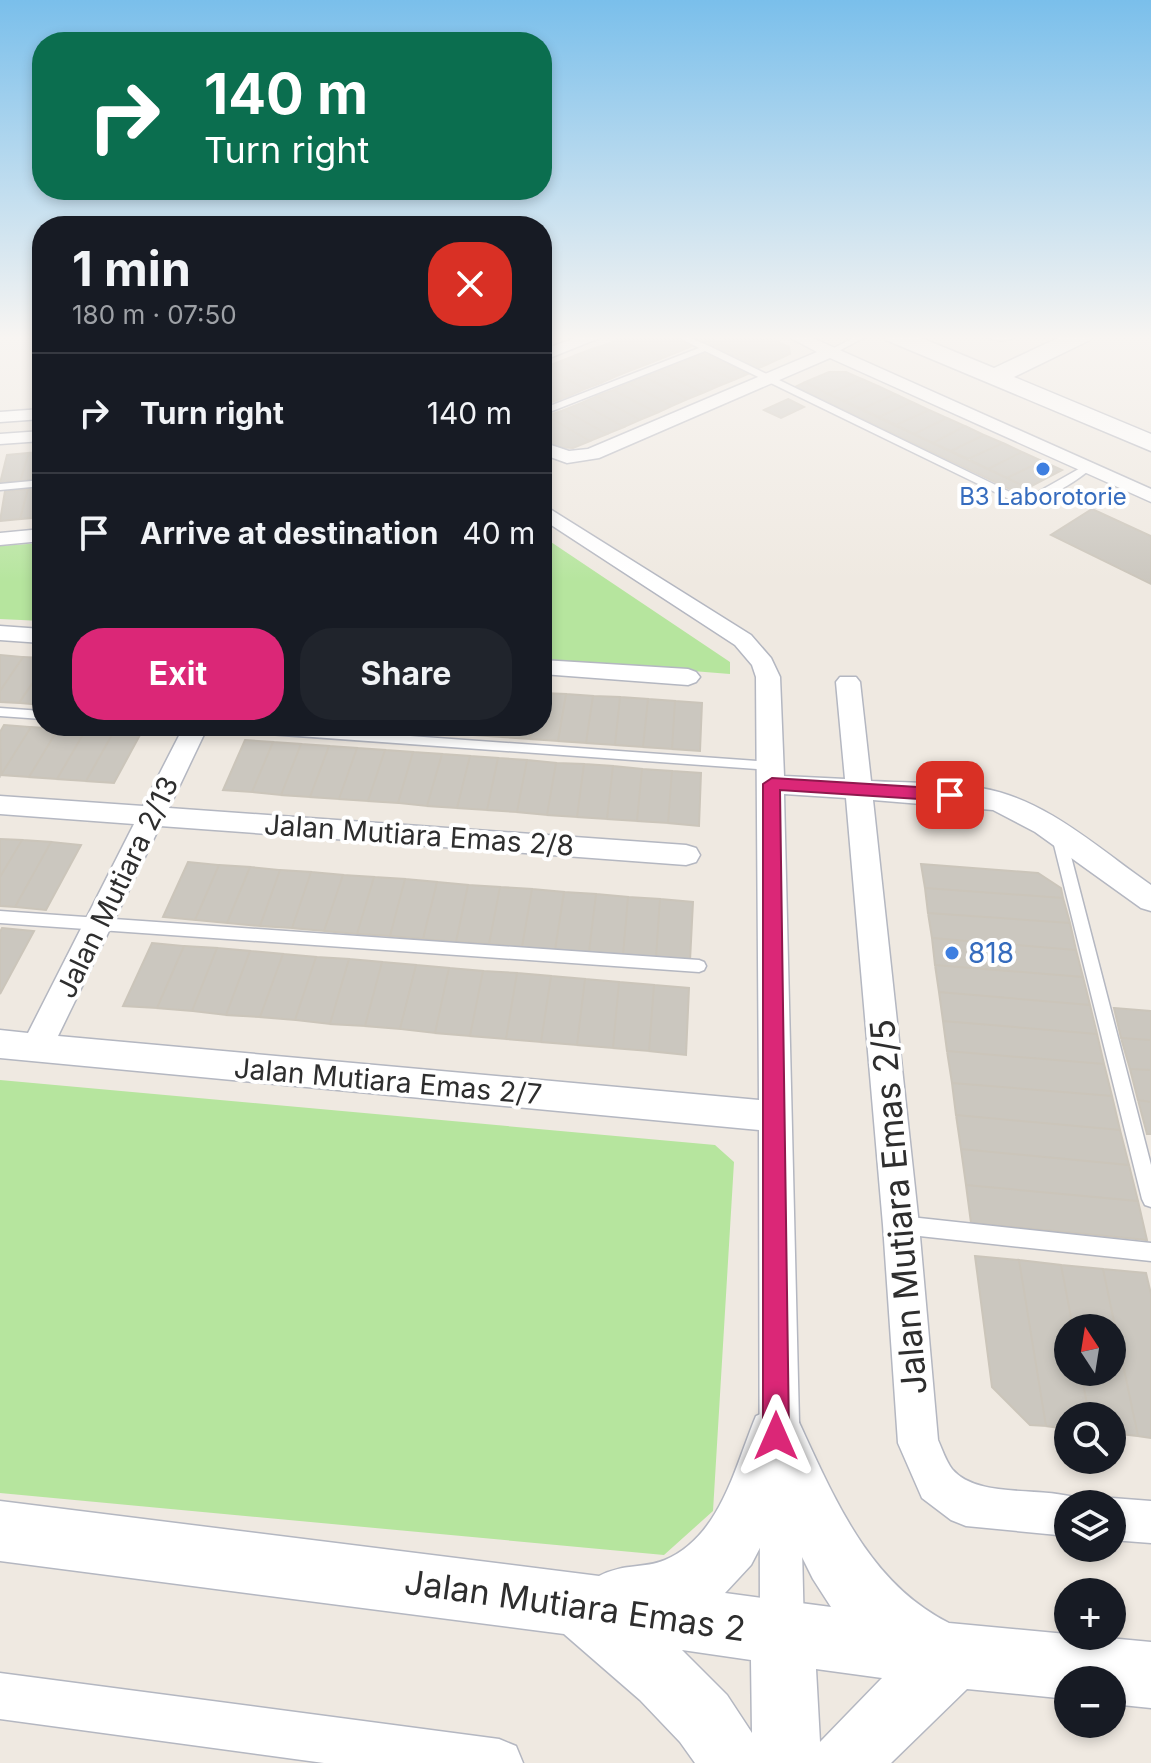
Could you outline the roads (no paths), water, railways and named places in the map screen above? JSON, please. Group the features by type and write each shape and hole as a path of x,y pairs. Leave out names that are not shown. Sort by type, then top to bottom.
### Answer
{"street":[{"path":"552,452 567,457 592,454 677,417"},
{"path":"975,417 1151,496"},
{"path":"1098,417 1151,443"},
{"path":"0,439 32,437"},
{"path":"552,517 753,650 768,677 776,1117 776,1436 787,1763"},
{"path":"0,539 32,536"},
{"path":"0,633 32,635"},
{"path":"552,668 688,677"},
{"name":"Jalan Mutiara Emas 2/5","path":"848,682 901,1225 918,1443 926,1466 937,1483 966,1505 1054,1514"},
{"name":"Jalan Mutiara 2/13","path":"37,1047 191,736"},
{"path":"771,775 860,788 990,798 1010,805 1151,900"},
{"name":"Jalan Mutiara Emas 2/8","path":"0,805 686,855"},
{"name":"Jalan Mutiara Emas 2/7","path":"0,1044 776,1117"},
{"path":"577,1604 673,1589 714,1562 730,1544 763,1482 776,1436"},
{"path":"776,1436 816,1525 858,1593 914,1642 955,1656 880,1725 845,1763"},
{"path":"1126,1520 1151,1522"},
{"name":"Jalan Mutiara Emas 2","path":"0,1531 577,1604 955,1656 1151,1675"},
{"path":"0,1555 27,1548 109,1545"},
{"path":"577,1604 690,1703 713,1730 732,1763"},
{"path":"0,1696 499,1763"}],"lane":[{"path":"848,417 1024,500 1034,498 1087,468"},
{"path":"0,487 32,484"},
{"path":"0,712 32,714"},
{"path":"328,736 771,775"},
{"path":"1059,837 1151,1199"},
{"path":"0,917 699,966"},
{"path":"901,1225 1151,1252"}],"place":[{"name":"B3 Laborotorie","path":"1043,469"},
{"name":"818","path":"952,953"}]}
